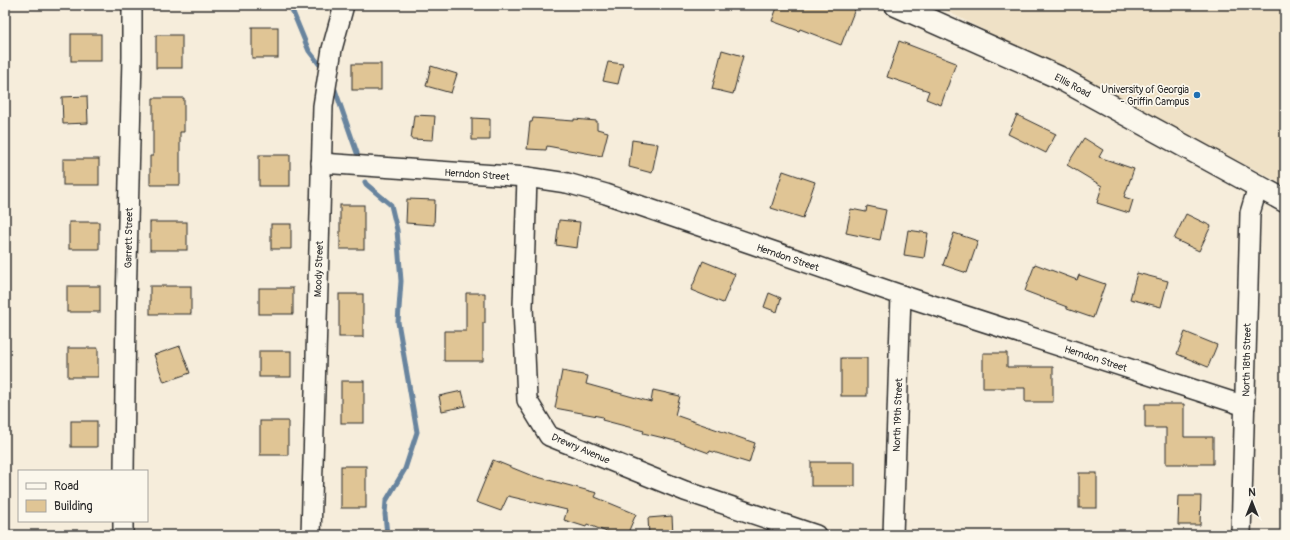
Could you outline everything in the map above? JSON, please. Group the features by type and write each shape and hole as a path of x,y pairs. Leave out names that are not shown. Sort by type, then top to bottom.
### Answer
{"street":[{"name":"Garrett Street","path":"124,470 132,5"},
{"name":"Moody Street","path":"311,535 323,106 332,49 344,5"},
{"name":"Ellis Road","path":"896,5 1058,77 1285,201"},
{"name":"Herndon Street","path":"321,163 527,177 567,183 606,194 901,296 1245,406"},
{"name":"Drewry Avenue","path":"527,177 523,307 527,400 549,436 685,491 816,535"},
{"name":"North 18th Street","path":"1241,535 1250,213 1258,186"},
{"name":"North 19th Street","path":"893,535 901,296"},
{"path":"123,522 123,535"}],"shaded area":[{"name":"University of Georgia - Griffin Campus","path":"935,5 1285,5 1285,185"}],"building":[{"path":"778,5 843,5 855,9 841,45 800,29 799,31 772,21"},
{"path":"252,27 278,27 278,58 252,58"},
{"path":"71,34 101,34 101,61 71,61"},
{"path":"156,35 182,35 182,68 156,68"},
{"path":"899,41 956,63 941,105 926,99 929,91 887,77"},
{"path":"722,50 743,56 733,94 712,89"},
{"path":"608,62 623,64 618,84 603,81"},
{"path":"352,64 381,64 381,90 352,90"},
{"path":"431,66 457,74 451,93 426,86"},
{"path":"87,96 88,123 63,124 62,97"},
{"path":"153,98 184,98 184,132 180,132 180,185 150,185 150,156 153,156"},
{"path":"414,115 435,116 433,140 411,139"},
{"path":"1017,115 1056,134 1046,153 1008,134"},
{"path":"472,118 490,119 490,140 472,140"},
{"path":"533,118 597,121 597,129 608,132 602,156 547,146 546,150 527,149 530,122 532,122"},
{"path":"1084,138 1103,150 1099,157 1134,169 1124,197 1133,200 1129,213 1097,203 1102,186 1067,165"},
{"path":"632,140 658,144 652,173 629,167"},
{"path":"259,155 290,155 290,186 259,186"},
{"path":"63,159 99,159 99,185 63,185"},
{"path":"783,171 815,182 803,218 771,208"},
{"path":"407,199 435,200 434,225 406,223"},
{"path":"340,205 364,205 364,249 340,249"},
{"path":"867,206 886,210 880,240 846,233 851,209 866,212"},
{"path":"1186,214 1211,226 1199,251 1174,239"},
{"path":"559,220 580,222 577,248 556,245"},
{"path":"69,222 99,222 99,249 69,249"},
{"path":"150,222 187,222 187,250 150,250"},
{"path":"271,224 291,224 291,249 271,249"},
{"path":"908,230 928,233 924,258 904,255"},
{"path":"954,233 978,241 967,273 943,265"},
{"path":"703,261 735,274 723,303 691,290"},
{"path":"1035,264 1077,280 1079,275 1105,284 1093,318 1067,309 1067,307 1025,291"},
{"path":"1137,273 1168,281 1161,307 1130,299"},
{"path":"67,286 100,286 100,312 67,312"},
{"path":"150,286 191,286 191,314 150,314"},
{"path":"259,288 293,288 293,314 259,314"},
{"path":"466,293 485,293 483,361 444,361 444,331 466,331"},
{"path":"769,293 781,298 777,312 764,307"},
{"path":"339,294 363,294 363,337 339,337"},
{"path":"1185,332 1217,345 1208,367 1177,354"},
{"path":"180,346 190,373 164,382 154,355"},
{"path":"68,348 98,348 98,377 68,377"},
{"path":"259,351 291,351 291,377 259,377"},
{"path":"983,353 1007,353 1007,367 1053,367 1053,402 1025,402 1025,388 983,388"},
{"path":"841,358 867,358 867,396 841,396"},
{"path":"562,371 588,376 586,384 651,402 653,390 680,396 675,415 755,443 749,463 710,451 709,453 676,441 643,433 644,431 602,420 603,417 555,408"},
{"path":"341,381 364,381 364,423 341,423"},
{"path":"462,391 466,406 442,411 439,396"},
{"path":"1145,404 1184,404 1184,437 1213,437 1213,464 1166,464 1166,428 1145,428"},
{"path":"71,421 97,421 97,447 71,447"},
{"path":"260,421 288,421 288,455 260,455"},
{"path":"493,460 530,475 597,493 595,497 636,514 627,535 614,535 587,524 586,527 564,520 567,510 508,496 501,511 476,502"},
{"path":"811,462 855,462 855,486 811,486"},
{"path":"341,466 366,466 366,508 341,508"},
{"path":"1079,473 1097,473 1097,508 1079,508"},
{"path":"1179,496 1201,496 1200,525 1178,525"},
{"path":"672,516 673,535 649,535 648,518"}],"waterway":[{"path":"290,5 309,51 323,69"},
{"path":"333,84 357,153"},
{"path":"365,182 391,205 397,230 401,281 398,322 417,432 405,469 386,501 385,514 387,535"}],"place":[{"name":"University of Georgia - Griffin Campus","path":"1197,95"}]}
